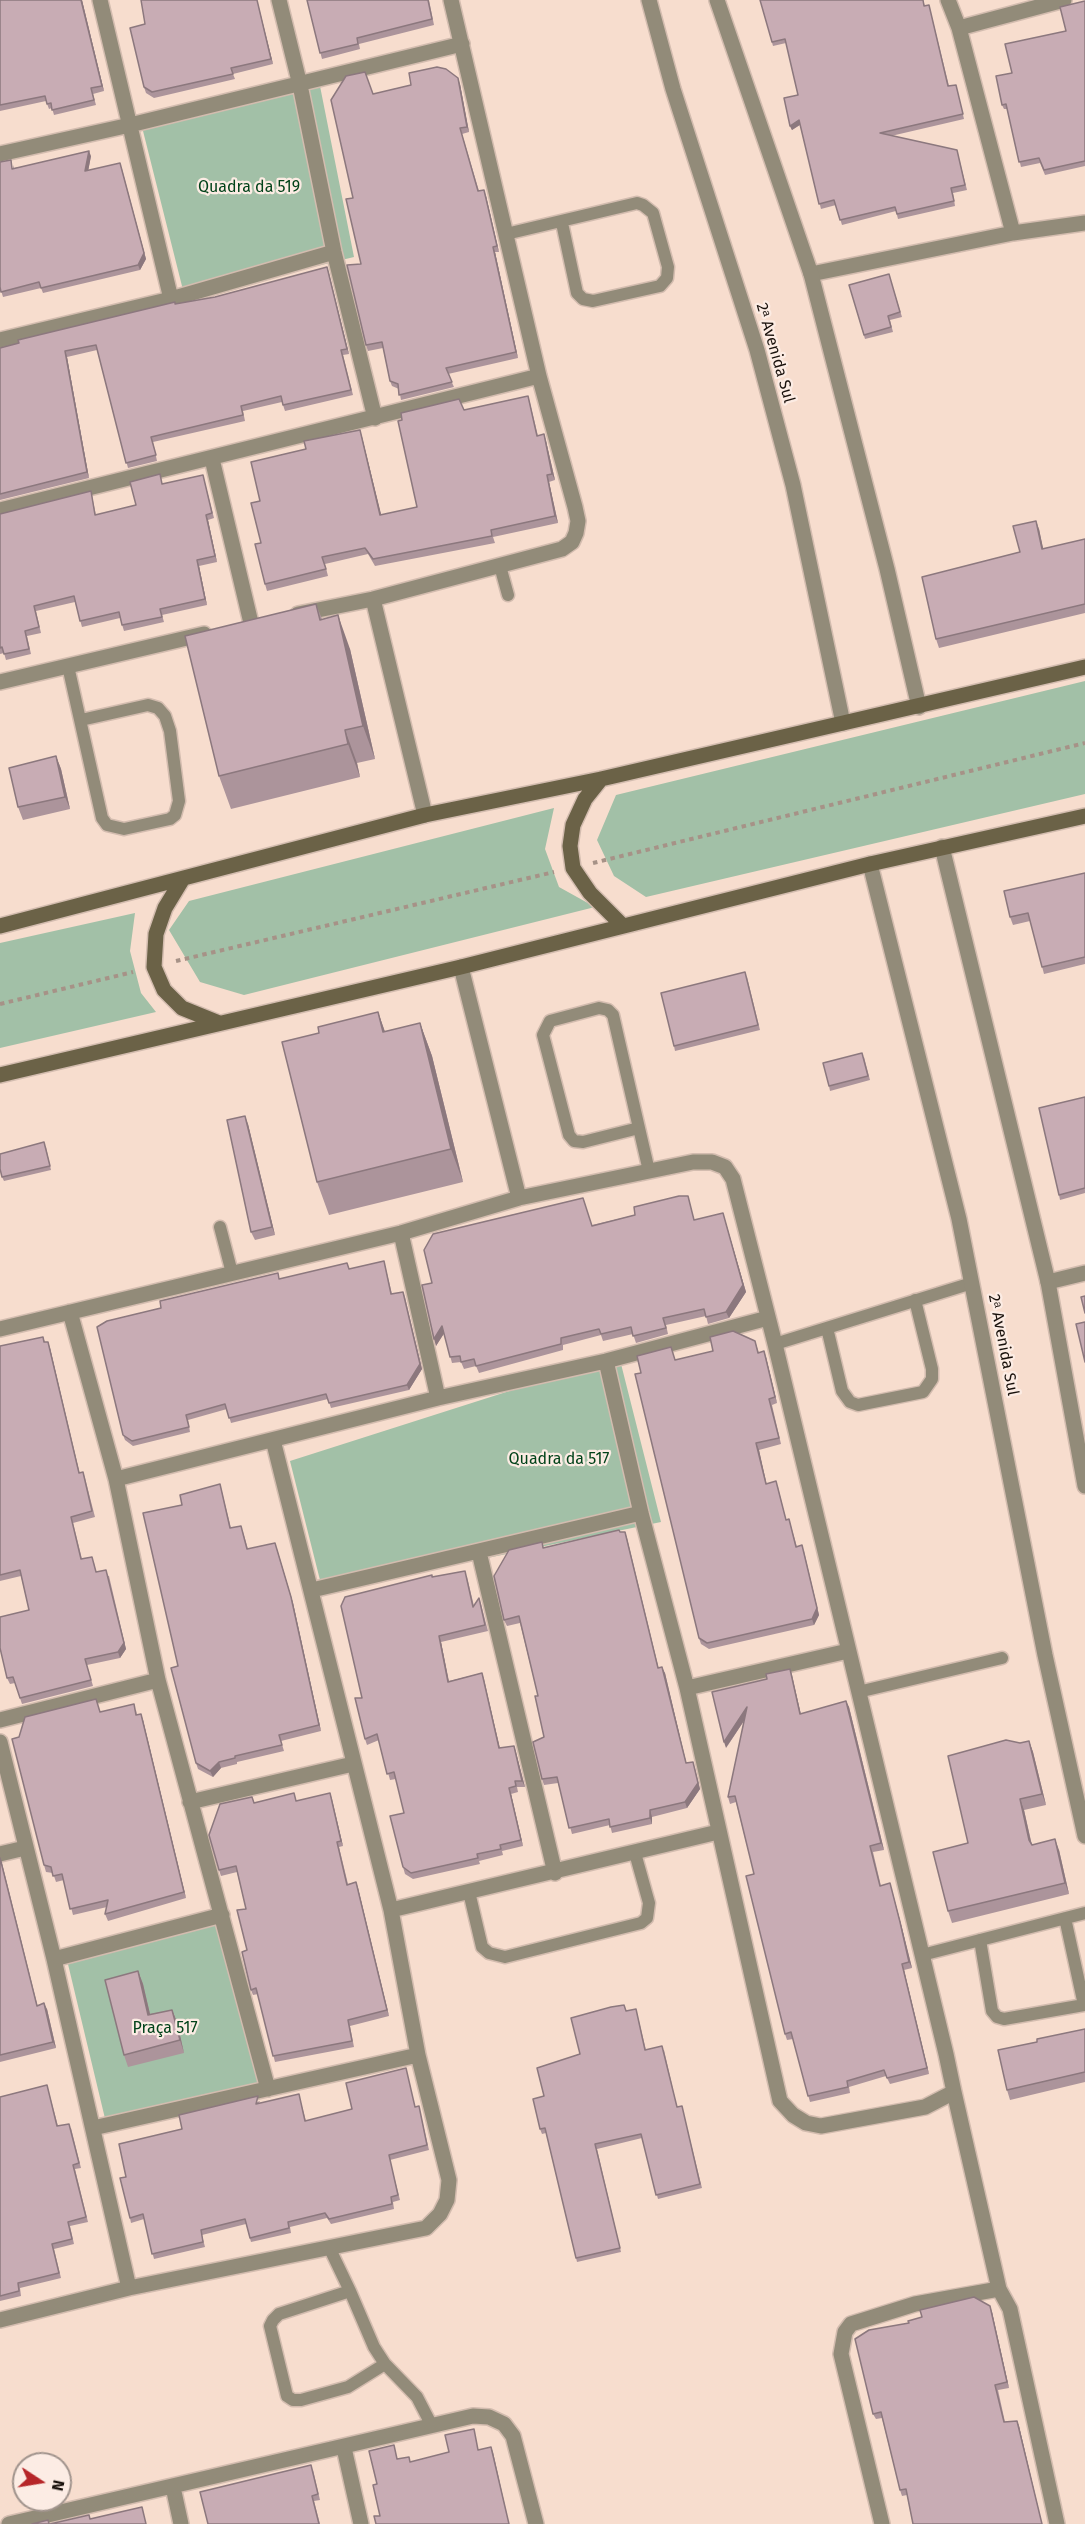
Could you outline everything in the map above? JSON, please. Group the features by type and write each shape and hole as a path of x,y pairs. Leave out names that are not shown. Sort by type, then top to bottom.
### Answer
{"main road":[{"path":"0,926 424,815 601,779 1085,668"},
{"path":"601,779 585,799 573,825 570,846 573,868 590,893 622,925"},
{"path":"0,1075 461,967 870,864 1085,816"},
{"path":"182,880 165,908 156,934 154,966 164,990 182,1008 219,1023"}],"street":[{"path":"100,0 171,299"},
{"path":"279,0 300,85 334,252 375,418"},
{"path":"285,616 373,599 562,549 572,542 576,533 578,521 575,507 539,375 451,0"},
{"name":"2ᵃ Avenida Sul","path":"649,0 673,89 757,350 793,485 843,723"},
{"path":"717,0 811,274 887,569 919,707"},
{"path":"948,0 959,28 1013,233"},
{"path":"959,28 1064,0"},
{"path":"0,154 300,85 462,44"},
{"path":"811,274 1013,233 1085,223"},
{"path":"0,340 171,299 334,252"},
{"path":"0,510 212,459 539,375"},
{"path":"212,459 251,623"},
{"path":"373,599 424,815"},
{"path":"0,682 217,631"},
{"path":"942,848 1048,1282 1085,1486"},
{"name":"2ᵃ Avenida Sul","path":"870,864 959,1220 1045,1655 1085,1836"},
{"path":"461,967 519,1198"},
{"path":"0,1329 401,1233 519,1198 693,1162 712,1162 725,1167 733,1179 775,1344 922,1955 999,2289 1010,2309 1057,2524"},
{"path":"401,1233 438,1398"},
{"path":"1048,1282 1085,1273"},
{"path":"70,1312 116,1479 158,1680 268,2089"},
{"path":"116,1479 438,1398 606,1361 768,1318"},
{"path":"606,1361 641,1513 687,1688 780,2101 792,2115 806,2123 821,2126 926,2107 954,2092"},
{"path":"0,2320 129,2288 426,2228 440,2214 447,2200 449,2180 418,2055 391,1910 273,1440"},
{"path":"312,1590 641,1513"},
{"path":"479,1552 555,1873"},
{"path":"687,1688 848,1651"},
{"path":"0,1720 158,1680"},
{"path":"0,1742 54,1959 129,2288"},
{"path":"190,1802 353,1764"},
{"path":"391,1910 555,1873 718,1832"},
{"path":"0,1854 25,1848"},
{"path":"54,1959 222,1915"},
{"path":"93,2128 418,2055"},
{"path":"882,2524 841,2354 845,2332 851,2324 915,2304 999,2289"},
{"path":"9,2524 344,2448 473,2416 489,2417 504,2424 519,2452 536,2524"},
{"path":"344,2448 361,2524"},
{"path":"173,2487 182,2524"}],"lane":[{"path":"506,234 562,223 637,203 649,208 668,267 667,278 660,286 593,301 583,299 577,293 562,223"},
{"path":"500,566 508,595"},
{"path":"68,666 102,818 107,825 124,829 170,819 175,815 179,801 170,731 165,716 158,708 148,705 81,720"},
{"path":"639,1128 583,1142 574,1141 569,1135 543,1035 550,1022 599,1008 608,1010 614,1015 649,1171"},
{"path":"220,1227 232,1273"},
{"path":"775,1344 972,1283"},
{"path":"827,1328 842,1391 850,1402 858,1405 923,1392 932,1379 932,1369 915,1300"},
{"path":"858,1692 1002,1658"},
{"path":"469,1892 482,1947 489,1953 505,1957 641,1923 646,1918 649,1903 635,1853"},
{"path":"922,1955 1085,1913"},
{"path":"980,1940 992,2011 997,2017 1004,2019 1084,2005 1065,1918"},
{"path":"329,2247 374,2347 385,2364 417,2397 432,2426"},
{"path":"350,2291 279,2314 273,2320 270,2326 287,2396 301,2400 348,2387 385,2364"}],"path":[{"path":"0,1004 1085,743"}],"green space":[{"name":"Quadra da 519","path":"318,76 354,257 185,298 139,115"},
{"path":"1085,681 1085,794 646,897 614,876 597,840 616,795"},
{"path":"554,808 545,849 559,887 595,907 244,995 200,982 169,930 189,901"},
{"path":"135,913 130,951 141,993 156,1012 0,1048 0,943"},
{"name":"Quadra da 517","path":"619,1356 661,1522 323,1592 290,1461"},
{"name":"Praça 517","path":"218,1921 265,2092 108,2131 67,1960"}],"building":[{"path":"0,0 81,0 102,86 91,88 94,100 52,110 51,103 47,104 45,96 0,105"},
{"path":"141,0 257,0 271,59 231,68 233,74 152,92 144,87 130,28 145,24"},
{"path":"307,0 428,0 432,19 357,38 358,44 320,53"},
{"path":"760,0 923,0 924,6 929,5 948,86 956,85 963,114 880,133 957,150 965,185 951,188 954,201 897,214 895,207 840,220 834,200 819,204 799,120 790,126 784,98 798,95 785,39 772,42"},
{"path":"1085,1 1085,161 1044,170 1039,158 1019,162 1006,104 1002,105 996,76 1012,73 1005,44 1066,31 1060,7"},
{"path":"437,67 446,69 458,78 467,127 460,128 478,191 484,190 497,246 493,247 516,352 446,368 452,382 399,395 398,384 390,381 382,342 366,345 347,265 361,264 346,199 353,198 331,100 346,76 365,72 373,94 411,85 409,73"},
{"path":"89,151 85,171 120,163 144,253 138,265 41,288 39,282 1,292 0,162 11,160 12,169"},
{"path":"327,267 347,349 341,350 351,390 283,405 281,396 241,406 243,415 151,437 156,455 126,463 96,345 65,351 87,472 0,494 0,348 19,343 18,340 175,302 175,304 215,297"},
{"path":"889,274 900,312 888,316 891,327 864,335 849,285"},
{"path":"528,396 537,436 544,434 552,474 547,475 555,516 491,530 492,536 373,559 365,548 322,557 326,569 265,584 255,544 261,543 251,503 260,501 251,462 306,449 304,441 360,430 380,515 417,507 398,421 402,420 401,413 459,399 464,410"},
{"path":"160,474 162,484 203,475 212,513 206,515 215,556 197,560 205,599 160,609 162,617 122,625 119,612 80,621 74,596 34,606 39,627 25,631 29,649 4,654 2,647 0,648 0,514 91,491 95,515 136,505 130,482"},
{"path":"1036,521 1042,549 1085,539 1085,604 936,639 922,577 1020,552 1013,526"},
{"path":"316,604 320,620 338,615 363,726 345,730 348,744 219,776 185,636"},
{"path":"56,756 65,797 18,807 9,768"},
{"path":"1085,873 1085,957 1042,967 1028,913 1010,917 1004,891"},
{"path":"745,972 758,1025 674,1046 661,993"},
{"path":"378,1012 383,1032 420,1023 451,1149 317,1182 282,1042 319,1033 318,1027"},
{"path":"862,1053 868,1076 829,1086 823,1063"},
{"path":"1085,1097 1085,1188 1059,1195 1039,1108"},
{"path":"245,1116 272,1227 251,1232 227,1120"},
{"path":"44,1142 50,1166 2,1177 0,1154"},
{"path":"688,1196 694,1220 723,1213 743,1285 726,1312 706,1317 704,1309 663,1318 666,1328 633,1336 631,1327 601,1334 599,1329 561,1338 561,1344 476,1366 474,1359 461,1362 460,1356 450,1357 442,1326 434,1339 422,1285 432,1283 424,1250 433,1234 583,1198 592,1226 635,1215 634,1207"},
{"path":"384,1261 391,1294 403,1292 420,1364 407,1385 329,1403 326,1394 229,1418 225,1404 186,1415 189,1427 132,1441 123,1435 97,1327 107,1321 161,1308 160,1301 278,1273 279,1279 347,1263 349,1269"},
{"path":"1085,1296 1085,1313 1081,1297"},
{"path":"1085,1322 1085,1362 1076,1324"},
{"path":"733,1331 755,1341 758,1353 764,1351 775,1397 769,1399 779,1438 756,1443 766,1484 776,1481 796,1547 802,1545 817,1608 812,1619 707,1643 699,1638 635,1374 641,1373 637,1356 671,1347 675,1360 713,1351 710,1337"},
{"path":"43,1337 44,1342 48,1342 79,1473 83,1472 92,1511 71,1517 81,1559 92,1557 96,1572 106,1570 124,1643 118,1652 85,1659 91,1680 20,1698 13,1677 7,1678 0,1648 0,1617 29,1610 20,1570 0,1575 0,1346"},
{"path":"220,1484 230,1528 241,1526 247,1549 275,1543 291,1597 319,1725 279,1735 282,1745 235,1756 235,1758 219,1762 210,1771 196,1763 171,1668 178,1666 143,1513 182,1505 180,1495"},
{"path":"619,1530 625,1532 658,1668 662,1667 686,1763 693,1762 698,1783 685,1802 650,1810 650,1818 610,1827 609,1819 569,1828 557,1777 542,1779 533,1742 544,1737 535,1696 538,1696 519,1616 504,1620 494,1576 509,1550 542,1542 543,1548"},
{"path":"465,1571 473,1607 479,1598 485,1625 439,1636 448,1682 482,1673 499,1748 514,1746 522,1781 515,1781 516,1786 509,1788 521,1840 500,1845 501,1849 477,1854 478,1858 411,1873 403,1867 390,1816 404,1813 394,1772 387,1774 377,1734 365,1739 355,1698 362,1698 341,1606 345,1597 432,1575 432,1577"},
{"path":"790,1669 800,1714 846,1701 881,1843 870,1846 880,1886 890,1883 909,1962 902,1964 927,2068 887,2078 884,2070 847,2081 848,2087 808,2096 791,2032 785,2034 746,1876 754,1874 735,1796 728,1797 747,1707 724,1742 712,1692 767,1679 766,1674"},
{"path":"96,1699 100,1712 134,1704 136,1715 141,1714 184,1892 105,1914 108,1900 70,1909 62,1874 53,1876 51,1867 44,1865 12,1739 19,1737 25,1717"},
{"path":"1006,1740 1020,1743 1029,1741 1042,1794 1020,1799 1029,1840 1032,1845 1055,1839 1065,1883 948,1911 933,1852 968,1843 948,1756"},
{"path":"294,1793 296,1801 330,1793 341,1841 337,1842 347,1885 356,1882 387,2010 348,2020 352,2041 273,2056 256,1988 251,1990 242,1952 247,1950 237,1910 246,1909 236,1866 219,1870 209,1835 220,1804 252,1797 254,1803"},
{"path":"0,1858 37,2006 44,2003 53,2042 0,2055"},
{"path":"138,1971 148,2015 172,2010 180,2040 124,2055 105,1980"},
{"path":"624,2005 626,2011 636,2009 645,2050 662,2046 677,2107 682,2106 700,2184 656,2195 641,2134 595,2144 620,2248 576,2258 545,2128 540,2129 533,2099 544,2096 537,2068 580,2054 571,2018"},
{"path":"1085,2029 1085,2072 1007,2090 998,2050"},
{"path":"406,2068 415,2107 419,2106 427,2145 389,2155 398,2195 391,2197 392,2204 329,2219 325,2213 288,2222 289,2228 250,2238 245,2219 201,2230 203,2242 152,2254 143,2214 130,2218 120,2178 126,2177 119,2144 182,2129 179,2115 258,2096 256,2104 299,2094 305,2121 352,2109 346,2083"},
{"path":"47,2085 57,2126 69,2124 79,2163 73,2165 86,2217 68,2222 72,2239 52,2244 59,2273 18,2283 19,2291 0,2296 0,2097"},
{"path":"974,2297 990,2306 1007,2382 995,2385 1004,2422 1017,2421 1042,2524 913,2524 906,2489 900,2490 881,2412 873,2414 855,2339 869,2330 909,2323 908,2321 922,2317 920,2310"},
{"path":"474,2429 478,2450 491,2447 509,2524 376,2524 374,2516 380,2516 373,2485 377,2484 369,2451 394,2445 397,2459 409,2457 410,2462 449,2452 445,2435"},
{"path":"311,2465 318,2494 312,2496 319,2524 208,2524 200,2492"},
{"path":"142,2507 146,2524 50,2524 89,2515 90,2519"},
{"path":"48,2520 49,2524 32,2524"}]}
